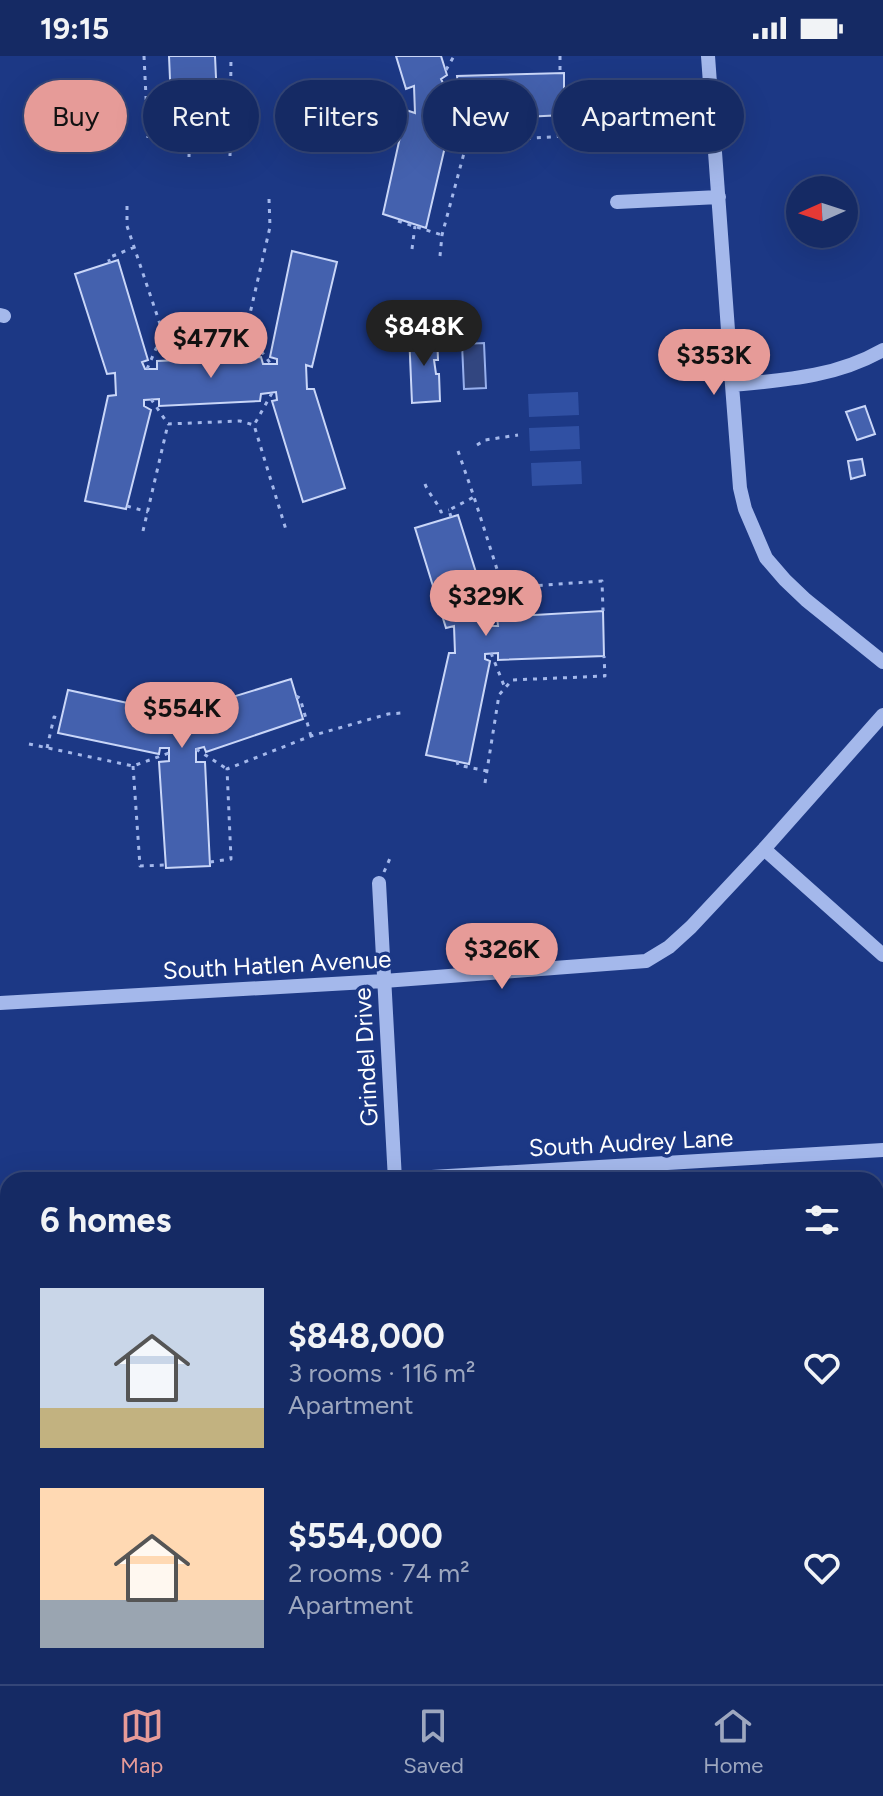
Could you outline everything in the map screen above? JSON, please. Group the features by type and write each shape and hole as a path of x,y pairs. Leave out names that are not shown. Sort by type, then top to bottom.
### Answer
{"street":[{"path":"708,56 740,488 745,509 766,558 785,580 883,662"},
{"path":"617,202 719,197"},
{"path":"732,385 816,376 883,350"},
{"name":"South Hatlen Avenue","path":"0,1003 384,981 646,961 669,947 764,849 883,715"},
{"path":"764,849 883,955"},
{"name":"Grindel Drive","path":"379,883 395,1172"},
{"name":"South Audrey Lane","path":"525,1172 883,1150"}],"path":[{"path":"144,56 145,80"},
{"path":"230,156 231,56"},
{"path":"446,70 454,56"},
{"path":"560,56 560,73"},
{"path":"189,152 189,157"},
{"path":"440,256 442,235 464,152"},
{"path":"246,331 270,227 269,199"},
{"path":"127,206 127,226 163,333 147,369"},
{"path":"398,221 442,235"},
{"path":"412,249 415,226"},
{"path":"110,263 108,258 135,247"},
{"path":"163,333 246,331"},
{"path":"246,331 271,364"},
{"path":"272,393 254,425 287,533"},
{"path":"143,531 168,424 151,399"},
{"path":"168,424 240,421 254,425"},
{"path":"477,445 485,440 518,435"},
{"path":"458,451 503,588 489,615"},
{"path":"425,484 441,512 474,497"},
{"path":"127,506 148,512"},
{"path":"449,510 451,517"},
{"path":"503,588 602,581 603,611"},
{"path":"491,653 505,688"},
{"path":"485,783 499,695 512,680 605,676 604,656"},
{"path":"296,696 300,698 311,736"},
{"path":"227,769 311,736 388,714 402,713"},
{"path":"47,748 54,717 61,719"},
{"path":"29,744 133,766 169,753"},
{"path":"196,749 227,769"},
{"path":"457,761 458,765 487,771"},
{"path":"133,766 140,866 166,865"},
{"path":"210,862 231,859 227,769"}],"shaded area":[{"path":"484,343 486,388 464,389 462,344"},
{"path":"578,392 579,415 529,417 528,394"},
{"path":"579,426 580,449 530,451 529,428"},
{"path":"581,461 582,484 532,486 531,463"}],"building":[{"path":"169,56 215,56 216,80 170,80"},
{"path":"396,56 441,56 447,75 442,80 423,80 423,152 444,152 426,228 383,214 397,152 407,152 407,110 415,113 414,86 407,89 407,80 403,80"},
{"path":"564,73 564,80 553,80 553,116 537,116 537,80 457,80 457,76"},
{"path":"292,251 337,262 312,367 306,365 307,389 314,389 345,488 303,502 272,401 277,400 276,392 261,394 260,401 159,406 159,399 144,400 144,406 151,410 126,509 85,501 108,396 116,395 115,373 107,374 75,274 118,260 148,360 142,362 145,369 157,369 157,361 261,357 263,364 277,364 277,359 270,357"},
{"path":"409,333 437,333 438,360 434,360 436,374 439,374 440,401 412,403"},
{"path":"865,406 875,434 857,440 846,412"},
{"path":"862,459 865,475 851,479 848,461"},
{"path":"458,515 490,617 484,620 487,626 498,626 497,617 603,611 604,656 498,660 498,653 485,654 485,659 490,661 469,764 426,755 449,653 455,653 454,626 446,628 415,528"},
{"path":"291,679 303,719 206,752 204,747 196,749 196,762 205,762 210,866 166,868 159,762 169,761 169,748 160,748 159,754 58,733 68,690 169,712 169,719 191,717 190,710"}]}
